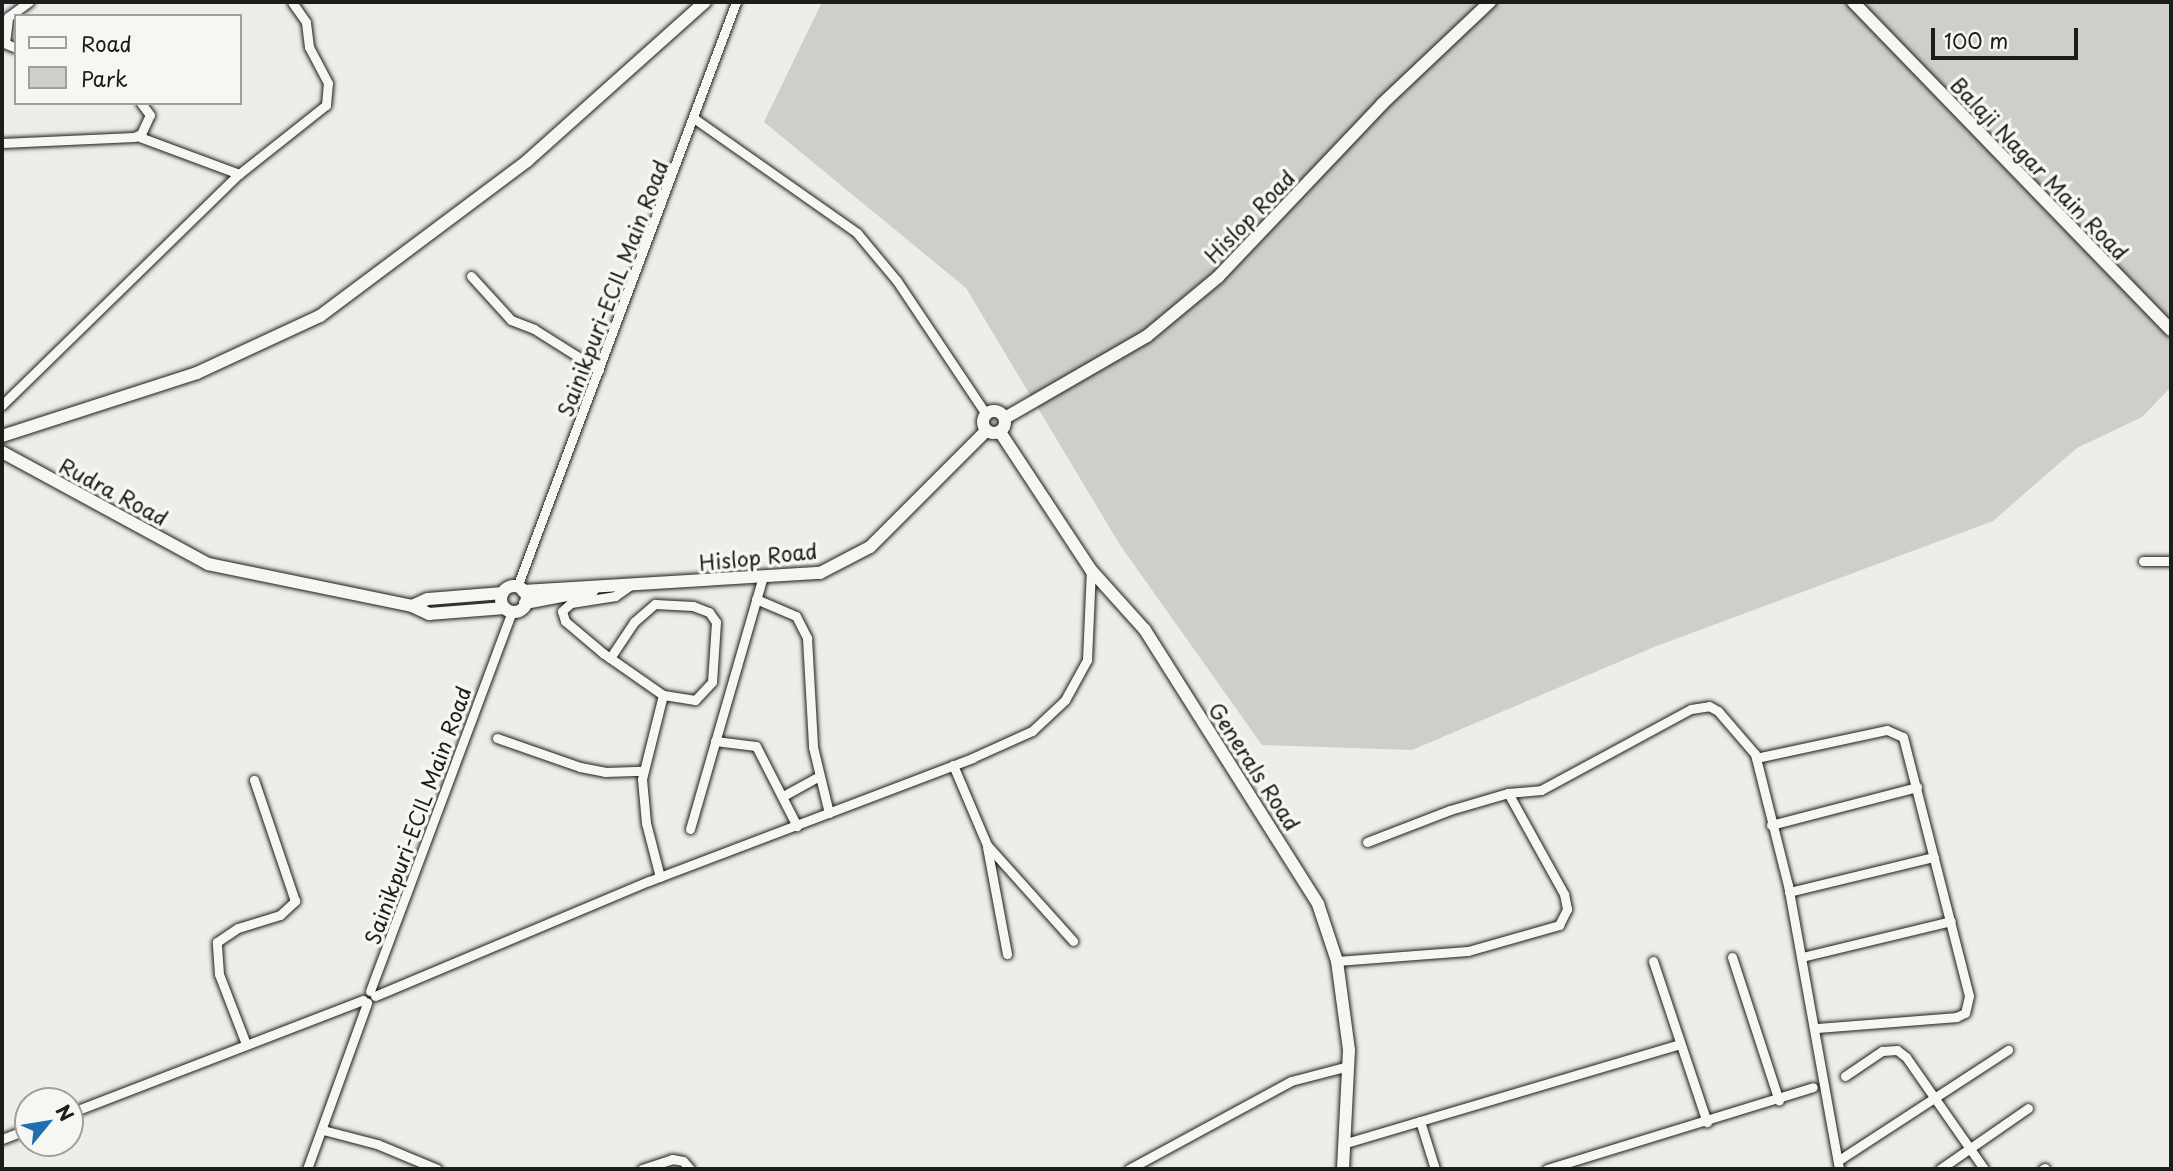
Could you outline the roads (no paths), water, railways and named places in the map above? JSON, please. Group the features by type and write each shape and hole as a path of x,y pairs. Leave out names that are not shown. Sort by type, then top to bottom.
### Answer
{"street":[{"path":"3,42 5,18 29,2"},
{"path":"2,405 239,174 329,99 328,83 309,47 306,22 294,2"},
{"path":"2,436 197,373 320,316 527,160 705,2"},
{"name":"Sainikpuri-ECIL Main Road","path":"522,593 599,370 695,119 736,2"},
{"name":"Hislop Road","path":"1005,418 1147,336 1218,277 1382,104 1490,2"},
{"name":"Balaji Nagar Main Road","path":"1853,2 2171,330"},
{"path":"137,136 150,115 142,105"},
{"path":"695,119 856,233 897,281 986,414"},
{"path":"2,143 137,136 239,174"},
{"path":"471,275 511,320 534,329 599,370"},
{"path":"996,411 1005,418 1000,432 986,431 982,422 986,414 996,411"},
{"name":"Hislop Road","path":"522,593 762,580 820,573 870,547 986,431"},
{"name":"Generals Road","path":"1000,432 1091,570 1145,630 1295,863 1318,904 1336,961 1349,1066 1343,1169"},
{"name":"Rudra Road","path":"2,452 208,564 412,606"},
{"path":"2143,561 2171,561"},
{"path":"307,1169 323,1130 365,1002 373,993 660,877 953,765 1032,731 1065,700 1091,643 1091,570"},
{"path":"690,829 762,580"},
{"path":"610,658 634,622 660,602 709,612 718,638 716,669 708,691 695,700 663,695 610,658 565,621 562,611 571,603 615,596 631,585"},
{"path":"503,593 508,610"},
{"path":"412,606 428,599 522,593"},
{"path":"412,606 429,614 508,610 522,593"},
{"path":"756,599 796,616 807,638 818,777 829,813"},
{"name":"Sainikpuri-ECIL Main Road","path":"373,993 508,610"},
{"path":"660,877 646,823 643,771 663,695"},
{"path":"1367,842 1508,793 1541,790 1698,707 1718,710 1756,758 1789,892 1839,1165 2008,1050"},
{"path":"1756,758 1897,731 1906,747 1969,996 1965,1013 1956,1017 1815,1028"},
{"path":"497,737 580,767 605,772 643,771"},
{"path":"715,741 756,746 785,795 797,826"},
{"path":"953,765 987,845 1007,954"},
{"path":"785,795 818,777"},
{"path":"246,1044 219,974 218,942 238,928 280,915 295,901 254,780"},
{"path":"1771,825 1917,788"},
{"path":"1336,961 1468,951 1559,925 1567,909 1564,894 1508,793"},
{"path":"987,845 1073,941"},
{"path":"1789,892 1934,858"},
{"path":"1802,957 1951,921"},
{"path":"1732,957 1779,1101"},
{"path":"1653,961 1707,1122"},
{"path":"84,1108 246,1044 365,1002"},
{"path":"1346,1143 1680,1044"},
{"path":"1845,1076 1882,1051 1897,1051 1984,1169"},
{"path":"1129,1169 1292,1081 1349,1066"},
{"path":"1547,1169 1779,1101 1813,1087"},
{"path":"1940,1169 2028,1108"},
{"path":"1420,1121 1435,1169"},
{"path":"323,1130 377,1144 437,1169"},
{"path":"642,1169 672,1159 684,1161 690,1169"}]}
